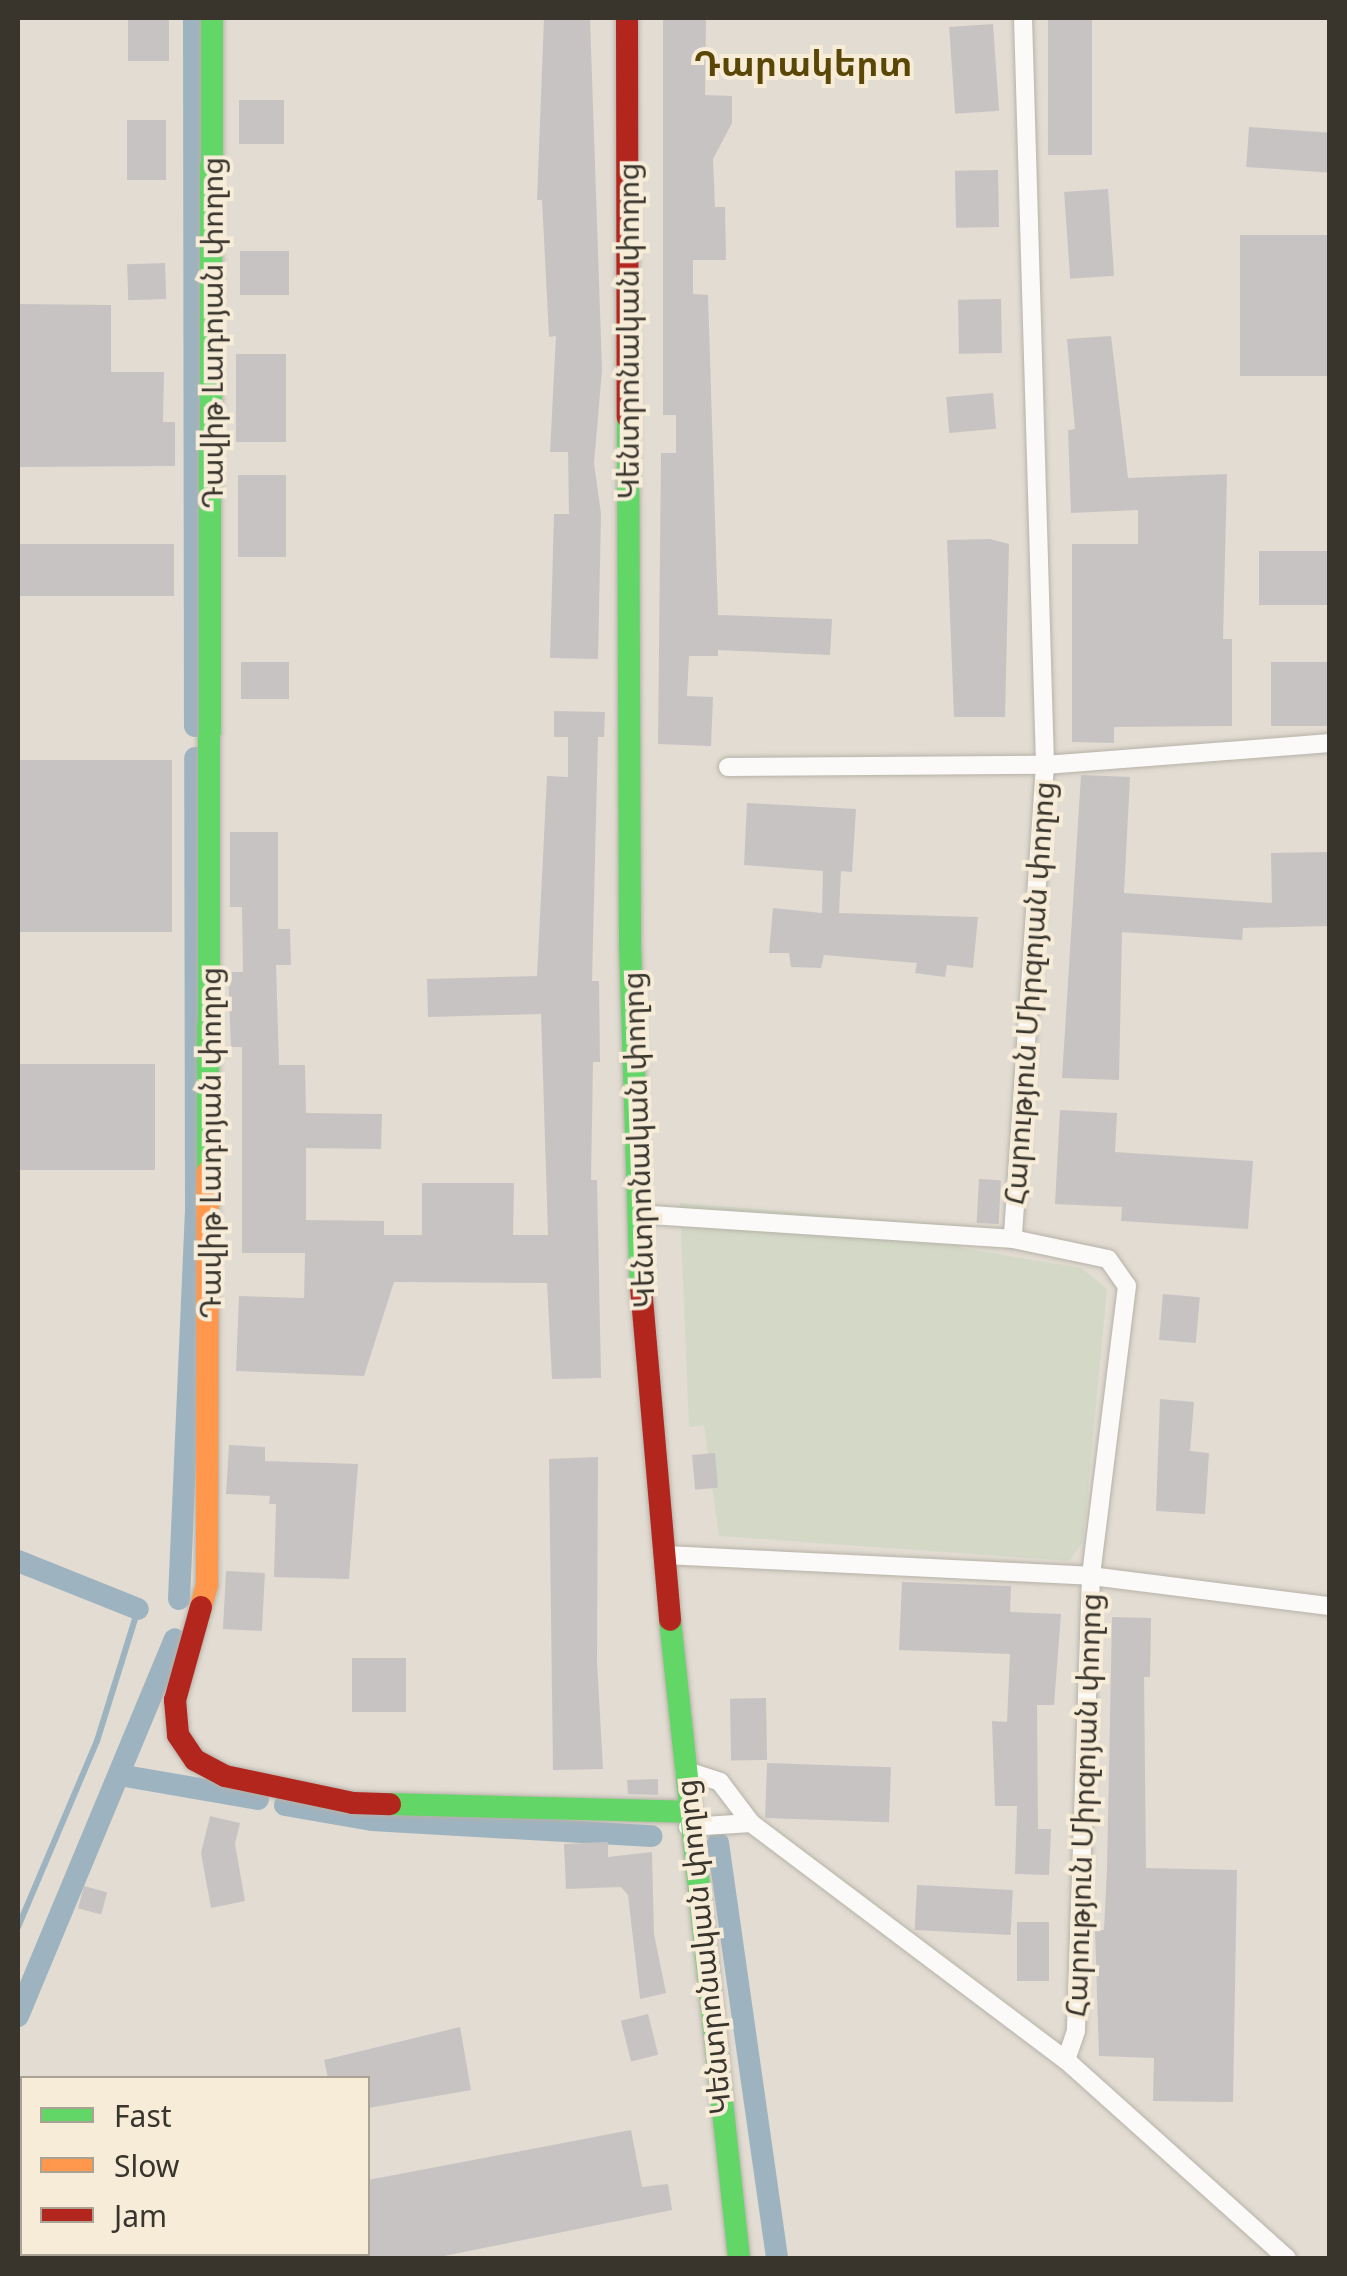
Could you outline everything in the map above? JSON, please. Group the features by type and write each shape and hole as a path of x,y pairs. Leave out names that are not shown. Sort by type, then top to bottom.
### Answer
{"street":[{"name":"Դավիթ Լադոյան փողոց","path":"212,18 207,1584 175,1700 178,1736 195,1760 224,1776 352,1803 687,1819"},
{"name":"Կենտրոնական փողոց","path":"627,18 637,1214 687,1819 739,2258"},
{"name":"Հարություն Միրզոյան փողոց","path":"1023,18 1045,765 1013,1239 1108,1259 1127,1286 1091,1576 1076,2031 1066,2060"},
{"path":"728,767 1045,765 1330,743"},
{"path":"637,1214 1013,1239"},
{"path":"664,1555 1091,1576 1330,1606"},
{"path":"684,1770 720,1782 751,1824 1066,2060 1286,2258"},
{"path":"687,1819 751,1824"}],"green space":[{"path":"680,1203 963,1226 961,1248 1081,1268 1107,1289 1083,1542 1069,1561 719,1536 704,1425 689,1427"}],"building":[{"path":"128,18 169,18 169,61 128,61"},
{"path":"544,18 590,18 602,370 594,463 601,514 598,659 550,658 554,514 569,514 568,452 550,452 556,336 549,337 542,200 537,200"},
{"path":"663,18 706,18 705,95 732,96 732,123 713,159 715,207 725,207 726,260 693,260 693,294 708,295 718,615 832,619 830,655 718,650 718,656 689,656 687,696 713,697 711,746 658,744 661,453 676,453 676,415 663,415"},
{"path":"1048,18 1092,18 1092,155 1048,155"},
{"path":"993,24 999,111 955,114 949,27"},
{"path":"239,100 284,100 284,144 239,144"},
{"path":"127,120 166,120 166,180 127,180"},
{"path":"1249,127 1330,133 1327,173 1246,167"},
{"path":"998,170 999,227 956,228 955,171"},
{"path":"1108,189 1114,276 1070,279 1064,192"},
{"path":"1240,235 1330,235 1330,376 1240,376"},
{"path":"240,251 289,251 289,295 240,295"},
{"path":"165,263 166,299 128,300 127,264"},
{"path":"1001,299 1002,353 959,354 958,300"},
{"path":"18,304 111,305 111,372 164,372 163,422 175,422 175,466 18,467"},
{"path":"1111,336 1128,478 1227,474 1223,639 1232,639 1232,726 1114,727 1114,743 1072,742 1072,544 1138,544 1138,510 1071,513 1068,430 1075,429 1067,339"},
{"path":"236,354 286,354 286,442 236,442"},
{"path":"993,393 996,429 949,433 946,397"},
{"path":"238,475 286,475 286,557 238,557"},
{"path":"990,539 1009,544 1005,717 954,717 947,540"},
{"path":"19,544 174,544 174,596 19,596"},
{"path":"1259,551 1330,551 1330,605 1259,605"},
{"path":"241,662 289,662 289,699 241,699"},
{"path":"1271,662 1330,662 1330,726 1271,726"},
{"path":"554,711 605,712 604,737 598,737 592,981 599,981 600,1062 593,1062 591,1180 597,1180 601,1378 552,1379 547,1283 394,1282 364,1376 236,1371 239,1296 304,1298 305,1253 242,1253 242,1047 231,1047 228,972 243,972 242,907 230,907 230,832 278,832 278,929 290,929 291,965 276,965 279,1065 305,1065 306,1113 382,1114 381,1149 306,1148 306,1220 384,1221 384,1235 422,1235 422,1183 514,1183 513,1235 548,1235 541,1014 428,1017 427,979 537,976 547,776 568,777 568,737 554,737"},
{"path":"18,760 172,760 172,932 18,932"},
{"path":"1081,775 1130,777 1124,893 1272,903 1271,853 1330,852 1330,926 1243,928 1242,940 1122,932 1119,1080 1062,1078"},
{"path":"747,803 856,809 852,872 841,871 839,913 978,917 973,968 947,965 945,977 915,973 917,963 824,955 821,968 791,967 789,953 769,953 773,908 822,913 823,871 744,865"},
{"path":"20,1064 155,1064 155,1170 20,1170"},
{"path":"1060,1110 1117,1113 1115,1152 1253,1161 1248,1229 1121,1221 1122,1207 1055,1204"},
{"path":"979,1179 1001,1180 999,1224 977,1223"},
{"path":"1163,1294 1200,1297 1196,1343 1159,1340"},
{"path":"1160,1399 1194,1402 1190,1451 1209,1453 1205,1514 1156,1511"},
{"path":"229,1445 265,1447 265,1461 358,1464 349,1579 274,1577 276,1504 269,1504 270,1496 226,1494"},
{"path":"715,1453 718,1488 695,1490 692,1455"},
{"path":"598,1457 597,1662 603,1769 553,1770 549,1459"},
{"path":"226,1571 265,1573 262,1631 223,1629"},
{"path":"902,1582 1011,1586 1010,1612 1061,1614 1054,1705 1037,1705 1038,1829 1051,1829 1049,1875 1015,1874 1017,1806 995,1806 992,1721 1007,1722 1010,1654 899,1650"},
{"path":"1112,1617 1151,1618 1150,1677 1144,1677 1146,1868 1237,1870 1233,2102 1153,2101 1154,2058 1099,2056 1095,1930 1104,1930"},
{"path":"352,1658 406,1658 406,1712 352,1712"},
{"path":"766,1698 767,1760 731,1761 730,1699"},
{"path":"767,1763 891,1767 889,1822 765,1818"},
{"path":"658,1779 658,1795 628,1794 627,1780"},
{"path":"210,1816 240,1823 235,1844 245,1901 211,1908 201,1853"},
{"path":"608,1842 608,1857 652,1852 654,1934 666,1993 640,1999 628,1895 621,1887 566,1889 564,1844"},
{"path":"917,1885 1013,1890 1011,1935 915,1930"},
{"path":"84,1886 107,1892 101,1914 78,1908"},
{"path":"1017,1922 1049,1922 1049,1981 1017,1981"},
{"path":"648,2014 658,2055 631,2062 621,2021"},
{"path":"460,2027 471,2090 370,2108 370,2076 328,2076 324,2060"},
{"path":"631,2130 642,2187 668,2184 672,2210 434,2258 368,2258 370,2180"}],"waterway":[{"path":"194,18 195,726"},
{"path":"179,1599 196,1214 195,758"},
{"path":"18,1561 138,1609"},
{"path":"18,1927 97,1741 138,1609"},
{"path":"18,2016 175,1639"},
{"path":"119,1775 258,1799"},
{"path":"285,1805 372,1820 652,1836"},
{"path":"718,1843 777,2258"}],"traffic: fast":[{"path":"208,1172 212,18"},
{"path":"628,417 630,944 641,1287"},
{"path":"670,1620 739,2258"},
{"path":"390,1804 686,1812"}],"traffic: slow":[{"path":"201,1607 207,1585 208,1172"}],"traffic: jam":[{"path":"627,18 628,417"},
{"path":"641,1287 670,1620"},
{"path":"201,1607 175,1700 178,1735 195,1760 225,1776 353,1803 390,1804"}],"district":[{"name":"Դարակերտ","path":"803,63"}]}
